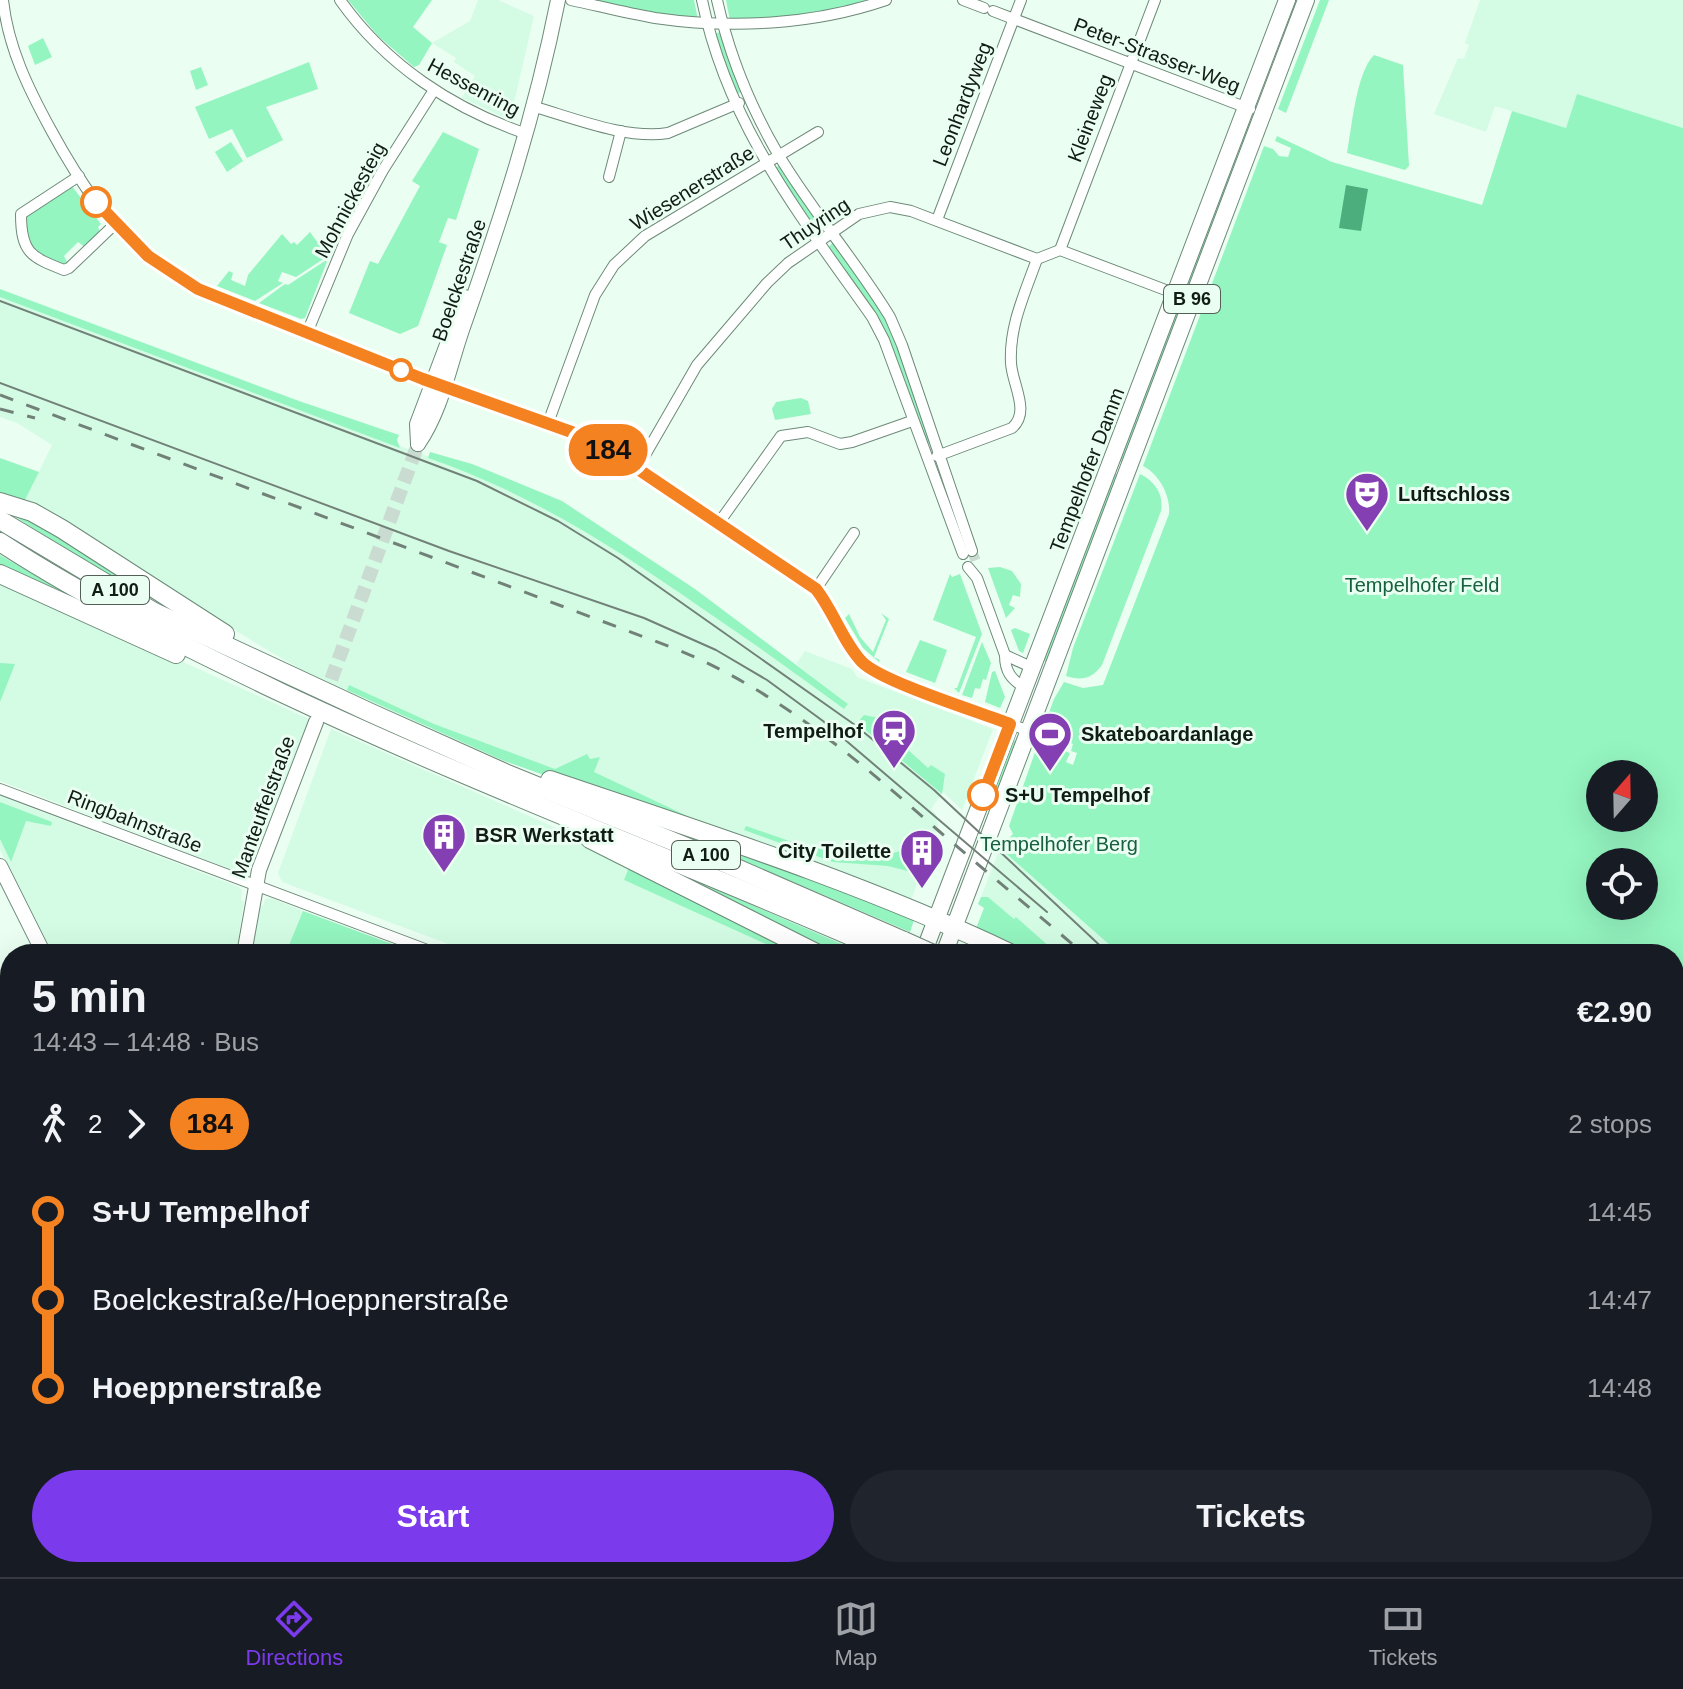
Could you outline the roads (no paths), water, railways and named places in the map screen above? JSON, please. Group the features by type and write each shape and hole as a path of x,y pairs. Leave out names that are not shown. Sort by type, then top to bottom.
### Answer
{"highway":[{"path":"0,502 44,518 227,635 236,649"},
{"name":"A 100","path":"0,520 154,612 505,773 704,854 892,944"},
{"name":"A 100","path":"0,542 83,593 228,668 395,746 741,888 890,944"},
{"path":"0,574 206,668 228,668"},
{"path":"505,773 523,770 652,813 788,861 990,944"},
{"path":"569,818 590,839 798,944"}],"main road":[{"name":"Boelckestraße","path":"524,133 550,0"},
{"name":"Boelckestraße","path":"438,384 483,248 535,107 558,0"},
{"name":"Tempelhofer Damm","path":"927,944 1287,0"},
{"name":"Tempelhofer Damm","path":"948,944 1306,0"},
{"path":"1111,462 1129,467"},
{"name":"Manteuffelstraße","path":"246,944 255,885 316,722"},
{"path":"0,866 39,944"}],"street":[{"path":"3,0 5,39 79,176 115,224 148,256 176,276 215,296 307,333 580,435 637,469 816,589 854,652 867,667 887,678 1029,731"},
{"name":"Hessenring","path":"340,0 379,46 434,90 473,112 524,133"},
{"path":"571,0 654,17 723,24 823,16 886,0"},
{"path":"702,0 719,65 765,163 876,324 927,460 968,552"},
{"path":"717,0 749,99 779,155 890,317 940,455 963,539"},
{"name":"Peter-Strasser-Weg","path":"963,0 1263,114"},
{"name":"Leonhardyweg","path":"937,220 1021,0"},
{"name":"Kleineweg","path":"1060,250 1155,0"},
{"name":"Mohnickesteig","path":"307,333 348,234 383,170 434,90"},
{"path":"535,107 621,131 656,135 668,133 749,99"},
{"path":"609,177 621,131"},
{"name":"Wiesenerstraße","path":"548,423 595,295 614,265 645,236 818,132"},
{"path":"79,176 21,214 26,247 35,258 64,270 115,224"},
{"name":"Thuyring","path":"637,469 697,365 737,316 788,263 859,214 875,208 900,208 1037,259"},
{"path":"927,460 1012,428 1020,419 1021,409 1011,363 1011,335 1037,259 1060,250 1192,300"},
{"path":"718,524 781,436 808,432 840,444 912,421"},
{"path":"816,589 854,533"},
{"path":"973,566 1005,655 1007,672 1025,688"},
{"path":"1005,655 1050,674"},
{"name":"Ringbahnstraße","path":"0,789 411,944"}],"tunnel":[{"path":"324,699 418,444"},
{"path":"972,551 977,564"}],"tram line":[{"path":"0,301 477,481 558,521 618,558 855,725 934,790 1098,944"},
{"path":"0,383 449,551 644,618 716,650 767,680 823,721 1047,912"}],"railway":[{"path":"0,395 676,649 713,666 749,685 816,729 1072,944"},
{"path":"0,409 35,418"}],"place":[{"name":"Luftschloss","path":"1367,533"},
{"name":"Tempelhof","path":"894,770"},
{"name":"Skateboardanlage","path":"1050,773"},
{"name":"S+U Tempelhof","path":"983,795"},
{"name":"BSR Werkstatt","path":"444,874"},
{"name":"City Toilette","path":"922,890"}],"park label":[{"name":"Tempelhofer Feld","path":"1422,585"},
{"name":"Tempelhofer Berg","path":"1059,844"}]}
